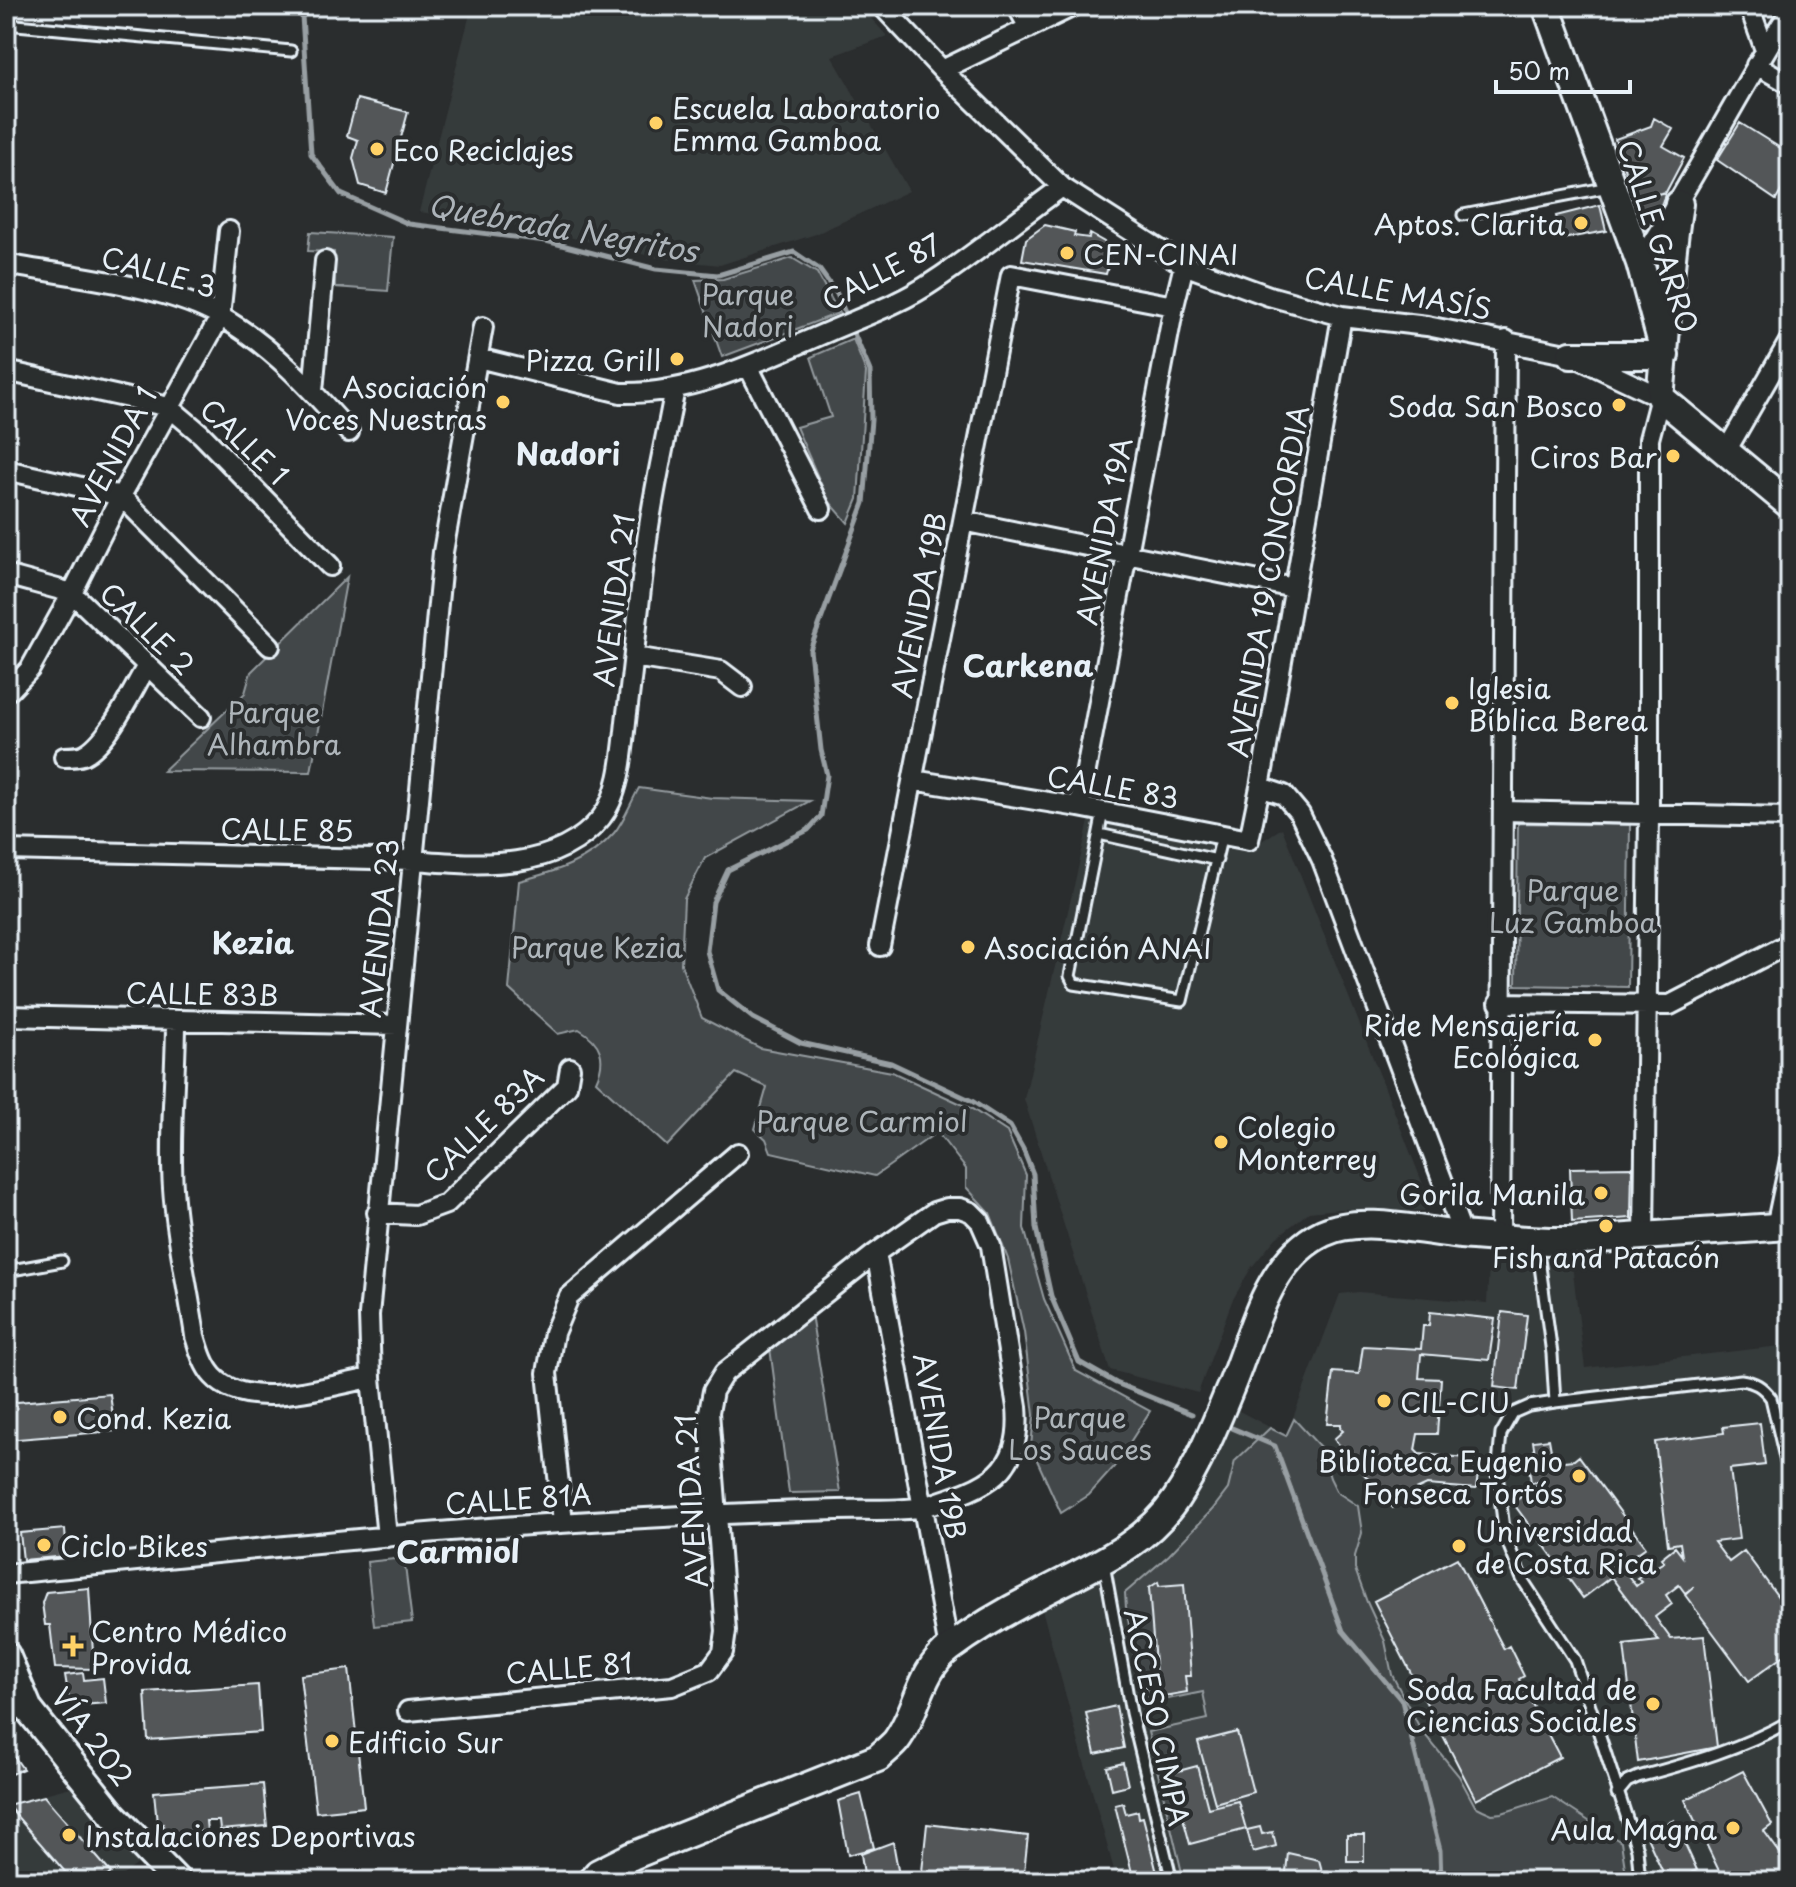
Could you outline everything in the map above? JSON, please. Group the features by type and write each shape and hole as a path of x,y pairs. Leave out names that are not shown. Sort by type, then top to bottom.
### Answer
{"street":[{"name":"CALLE MASÍS","path":"882,6 942,70 1062,187 1184,265 1269,296 1342,316 1427,326 1571,355 1660,397"},
{"path":"1017,6 1029,28"},
{"path":"942,70 1074,6"},
{"name":"CALLE GARRO","path":"1546,6 1640,263 1665,355 1660,397"},
{"path":"1749,6 1760,58 1790,84"},
{"path":"1640,263 1679,204 1760,58 1790,11"},
{"name":"CALLE 87","path":"478,358 621,393 675,388 748,366 877,312 932,283 1062,187"},
{"path":"1571,355 1665,355 1668,278 1679,204"},
{"name":"AVENIDA 1","path":"6,691 30,669 220,317 229,231"},
{"path":"313,391 325,261"},
{"name":"CALLE 3","path":"6,264 148,291 187,302 220,317 266,347 313,391 349,432"},
{"name":"AVENIDA 19A","path":"1079,807 1184,265"},
{"name":"AVENIDA 19B","path":"880,946 1011,275 1174,306"},
{"name":"AVENIDA 19 CONCORDIA","path":"1342,316 1260,787 1284,795 1300,814 1322,860 1463,1235"},
{"name":"AVENIDA 23","path":"387,1537 371,1378 369,1315 377,1213 443,552 483,327"},
{"path":"1500,1238 1499,1003 1504,811 1506,340"},
{"path":"1725,453 1790,340"},
{"path":"748,366 821,509"},
{"name":"CALLE 1","path":"6,371 169,407 201,434 330,566"},
{"name":"AVENIDA 21","path":"602,817 618,780 645,553 675,388"},
{"path":"1644,1237 1649,439 1660,397 1790,505"},
{"path":"6,470 121,496 270,646"},
{"path":"963,521 1294,588"},
{"name":"CALLE 2","path":"6,575 72,593 201,717"},
{"path":"634,657 721,671 742,687"},
{"path":"64,757 80,756 92,749 108,731 147,666"},
{"name":"CALLE 83","path":"913,780 1079,807 1249,840 1260,787"},
{"path":"1504,811 1790,817"},
{"name":"CALLE 85","path":"6,850 413,860 473,865 514,862 549,854 578,838 602,817"},
{"path":"1499,1003 1670,1005 1790,943"},
{"name":"CALLE 83B","path":"6,1016 397,1025"},
{"path":"176,1021 173,1189 195,1336 202,1358 212,1375 241,1394 267,1396 371,1378"},
{"name":"CALLE 83A","path":"377,1213 416,1215 446,1204 567,1086 570,1068"},
{"path":"563,1522 547,1373 554,1333 569,1297 738,1153"},
{"path":"591,1881 598,1873 632,1856 878,1758 895,1743 930,1669 949,1649 1038,1595 1104,1562 1151,1530 1193,1473 1229,1392 1262,1305 1278,1274 1302,1248 1324,1233 1368,1225 1537,1242 1783,1226 1790,1160"},
{"name":"CALLE 81A","path":"6,1574 563,1522 924,1507 990,1481 1005,1468 1015,1450 1019,1429 1017,1407 991,1246 980,1221 971,1212 947,1208 934,1212 876,1253"},
{"name":"AVENIDA 19B","path":"876,1253 949,1649"},
{"name":"AVENIDA 21","path":"723,1652 726,1631 709,1412 713,1391 724,1373 741,1357 876,1253"},
{"name":"CALLE 81","path":"408,1711 672,1686 709,1671 723,1652"},
{"name":"VÍA 202","path":"6,1655 18,1711 177,1881"}],"lane":[{"path":"6,24 291,51"},
{"path":"1463,215 1612,186"},
{"path":"1103,812 1070,976 1074,984 1182,1001 1222,835"},
{"path":"1099,834 1217,860"},
{"path":"1537,1242 1555,1402"},
{"path":"6,1271 62,1261"},
{"path":"1640,1881 1637,1849 1575,1660 1522,1579 1505,1536 1498,1495 1497,1452 1506,1421 1520,1408 1555,1402 1753,1381 1771,1398 1787,1447 1790,1479"},
{"name":"ACCESO CIMPA","path":"1104,1562 1131,1713 1172,1881"},
{"path":"1617,1794 1627,1782 1638,1777 1712,1755 1790,1721"}],"shaded area":[{"name":"Escuela Laboratorio Emma Gamboa","path":"472,6 860,6 887,36 832,56 909,191 816,234 720,265 663,259 526,227 419,212"},
{"name":"Colegio Monterrey","path":"1090,817 1249,849 1282,828 1428,1197 1424,1211 1340,1209 1309,1212 1276,1238 1251,1268 1232,1301 1198,1393 1110,1370 1024,1099"},
{"name":"Universidad de Costa Rica","path":"1569,1241 1585,1368 1790,1345 1790,1881 1117,1881 1038,1595 1151,1530 1226,1404 1286,1436 1340,1294 1359,1292 1487,1303 1490,1242"},
{"name":"Instalaciones Deportivas","path":"86,1783 150,1855 115,1881 6,1881 6,1804"}],"green space":[{"path":"310,232 393,237 388,291 335,287 334,252 308,251"},
{"name":"Parque Nadori","path":"792,258 817,273 839,313 722,357 695,280 723,279"},
{"path":"853,339 866,372 858,499 848,523 828,500 796,427 831,417 811,357"},
{"name":"Parque Alhambra","path":"347,577 311,772 163,771 245,693 251,672"},
{"path":"639,788 712,798 810,801 705,858 684,899 681,964 702,1018 760,1048 892,1072 972,1109 1007,1132 1026,1175 1024,1228 1044,1299 1076,1371 1150,1411 1114,1467 1089,1495 1061,1513 1031,1447 1034,1415 1024,1332 1008,1259 990,1213 966,1187 966,1169 937,1132 875,1176 771,1152 766,1139 755,1129 767,1087 736,1073 667,1146 596,1081 601,1058 592,1039 579,1029 558,1034 509,989 519,881 558,870 594,851 618,828"},
{"name":"Parque Luz Gamboa","path":"1518,823 1630,825 1628,987 1516,985"},
{"path":"811,1314 840,1492 789,1493 770,1348"},
{"path":"1294,1419 1321,1448 1337,1492 1358,1506 1362,1533 1355,1556 1355,1569 1385,1641 1392,1675 1421,1730 1459,1776 1475,1806 1492,1814 1502,1813 1552,1797 1621,1842 1627,1881 1410,1881 1400,1875 1389,1880 1352,1874 1344,1881 1184,1881 1148,1732 1208,1719 1203,1692 1143,1704 1125,1593 1169,1555 1212,1510 1228,1489 1235,1461 1270,1428 1286,1436"},
{"path":"404,1558 412,1622 374,1626 367,1562"}],"building":[{"name":"Eco Reciclajes","path":"357,99 408,112 386,193 360,185 353,158 358,140 347,136"},
{"path":"1654,118 1673,129 1663,146 1684,158 1666,192 1634,199 1615,139 1651,126"},
{"path":"1740,123 1790,154 1790,176 1776,200 1717,160"},
{"path":"1666,192 1652,229 1643,231 1634,199"},
{"name":"Aptos. Clarita","path":"1600,205 1606,231 1562,239 1556,216"},
{"name":"CEN-CINAI","path":"1045,225 1075,232 1074,236 1089,238 1090,234 1113,247 1106,274 1022,260 1026,239"},
{"name":"Gorila Manila","path":"1632,1167 1631,1218 1572,1222 1570,1168"},
{"name":"CIL-CIU","path":"1430,1312 1495,1319 1489,1360 1421,1354 1419,1378 1441,1379 1437,1434 1418,1434 1415,1450 1419,1454 1480,1459 1476,1489 1427,1485 1393,1508 1334,1439 1343,1431 1341,1424 1327,1424 1333,1372 1359,1374 1363,1346 1421,1349 1423,1326 1429,1326"},
{"path":"1502,1312 1527,1315 1518,1390 1494,1387"},
{"name":"Cond. Kezia","path":"110,1394 115,1431 6,1440 6,1403"},
{"path":"1760,1423 1765,1465 1730,1469 1739,1539 1714,1542 1729,1562 1744,1551 1790,1613 1790,1651 1749,1681 1685,1595 1695,1586 1685,1593 1679,1585 1666,1595 1672,1604 1655,1617 1671,1639 1704,1636 1717,1747 1638,1762 1624,1645 1659,1641 1611,1577 1583,1598 1513,1503 1542,1481 1531,1483 1529,1468 1537,1467 1533,1441 1549,1439 1553,1462 1574,1460 1579,1456 1646,1547 1625,1562 1628,1567 1624,1570 1636,1586 1641,1582 1637,1578 1664,1562 1661,1558 1675,1547 1682,1556 1680,1543 1668,1545 1655,1442 1724,1433 1723,1427"},
{"name":"Ciclo Bikes","path":"65,1529 67,1556 23,1560 20,1533"},
{"path":"1457,1558 1504,1649 1509,1646 1524,1676 1519,1679 1560,1757 1476,1800 1374,1601"},
{"path":"1158,1582 1159,1586 1184,1584 1191,1676 1185,1676 1187,1692 1147,1699 1145,1677 1156,1676 1149,1588"},
{"name":"Centro Médico Provida","path":"89,1588 94,1669 55,1668 50,1625 45,1625 42,1603 46,1592"},
{"name":"Edificio Sur","path":"349,1669 364,1807 316,1812 300,1675"},
{"path":"83,1673 84,1680 103,1678 106,1703 70,1706 65,1675"},
{"path":"258,1685 261,1732 148,1740 145,1692"},
{"path":"1116,1706 1124,1748 1095,1754 1086,1713"},
{"path":"1237,1732 1253,1792 1215,1803 1198,1742"},
{"path":"6,1745 23,1769 6,1776"},
{"path":"1123,1763 1128,1785 1112,1789 1107,1767"},
{"path":"1197,1766 1208,1808 1238,1801 1246,1829 1190,1844 1171,1773"},
{"name":"Aula Magna","path":"1743,1771 1772,1825 1764,1831 1790,1867 1790,1881 1715,1881 1722,1877 1685,1800"},
{"path":"263,1784 267,1826 220,1830 219,1821 206,1821 207,1831 164,1835 163,1824 157,1824 154,1792"},
{"path":"861,1794 874,1848 848,1855 838,1801"},
{"path":"44,1796 111,1873 102,1881 73,1881 7,1805"},
{"path":"1123,1803 1126,1814 1138,1811 1139,1818 1143,1817 1159,1881 1134,1881 1115,1805"},
{"path":"1674,1820 1697,1870 1667,1881 1645,1833"},
{"path":"927,1824 1028,1836 1023,1881 921,1881"},
{"path":"1260,1827 1262,1834 1273,1832 1276,1846 1253,1852 1247,1830"},
{"path":"1347,1835 1364,1835 1364,1861 1347,1861"},
{"path":"893,1842 900,1881 865,1881 861,1854"},
{"path":"1288,1853 1319,1860 1322,1871 1328,1871 1327,1881 1285,1881"},
{"path":"1352,1874 1389,1880 1400,1875 1410,1880 1351,1881"}],"waterway":[{"name":"Quebrada Negritos","path":"292,6 302,16 311,154 341,194 409,224 546,241 656,269 718,275 794,252 819,269 837,294 870,371 871,420 864,503 810,650 821,750 827,775 821,816 808,830 728,870 713,902 707,951 718,990 753,1018 801,1043 891,1063 972,1101 1010,1126 1033,1174 1036,1228 1051,1296 1079,1362 1116,1383 1192,1414"},
{"name":"Quebrada Negritos","path":"1232,1428 1275,1446 1343,1631 1402,1701 1440,1850 1441,1881"}],"place":[{"name":"Escuela Laboratorio Emma Gamboa","path":"656,123"},
{"name":"Eco Reciclajes","path":"377,149"},
{"name":"Aptos. Clarita","path":"1581,223"},
{"name":"CEN-CINAI","path":"1067,253"},
{"name":"Pizza Grill","path":"677,359"},
{"name":"Asociación Voces Nuestras","path":"503,402"},
{"name":"Soda San Bosco","path":"1619,405"},
{"name":"Ciros Bar","path":"1673,456"},
{"name":"Iglesia Bíblica Berea","path":"1452,703"},
{"name":"Asociación ANAI","path":"968,947"},
{"name":"Ride Mensajería Ecológica","path":"1595,1040"},
{"name":"Colegio Monterrey","path":"1221,1142"},
{"name":"Gorila Manila","path":"1601,1193"},
{"name":"Fish and Patacón","path":"1606,1226"},
{"name":"CIL-CIU","path":"1384,1401"},
{"name":"Cond. Kezia","path":"60,1417"},
{"name":"Biblioteca Eugenio Fonseca Tortós","path":"1579,1476"},
{"name":"Ciclo Bikes","path":"44,1545"},
{"name":"Universidad de Costa Rica","path":"1459,1546"},
{"name":"Centro Médico Provida","path":"73,1646"},
{"name":"Soda Facultad de Ciencias Sociales","path":"1653,1704"},
{"name":"Edificio Sur","path":"332,1741"},
{"name":"Aula Magna","path":"1733,1828"},
{"name":"Instalaciones Deportivas","path":"69,1835"}],"district":[{"name":"Nadori","path":"568,452"},
{"name":"Carkena","path":"1028,664"},
{"name":"Kezia","path":"253,941"},
{"name":"Carmiol","path":"458,1550"}],"park label":[{"name":"Parque Kezia","path":"597,946"},
{"name":"Parque Carmiol","path":"862,1120"},
{"name":"Parque Los Sauces","path":"1080,1432"}]}
